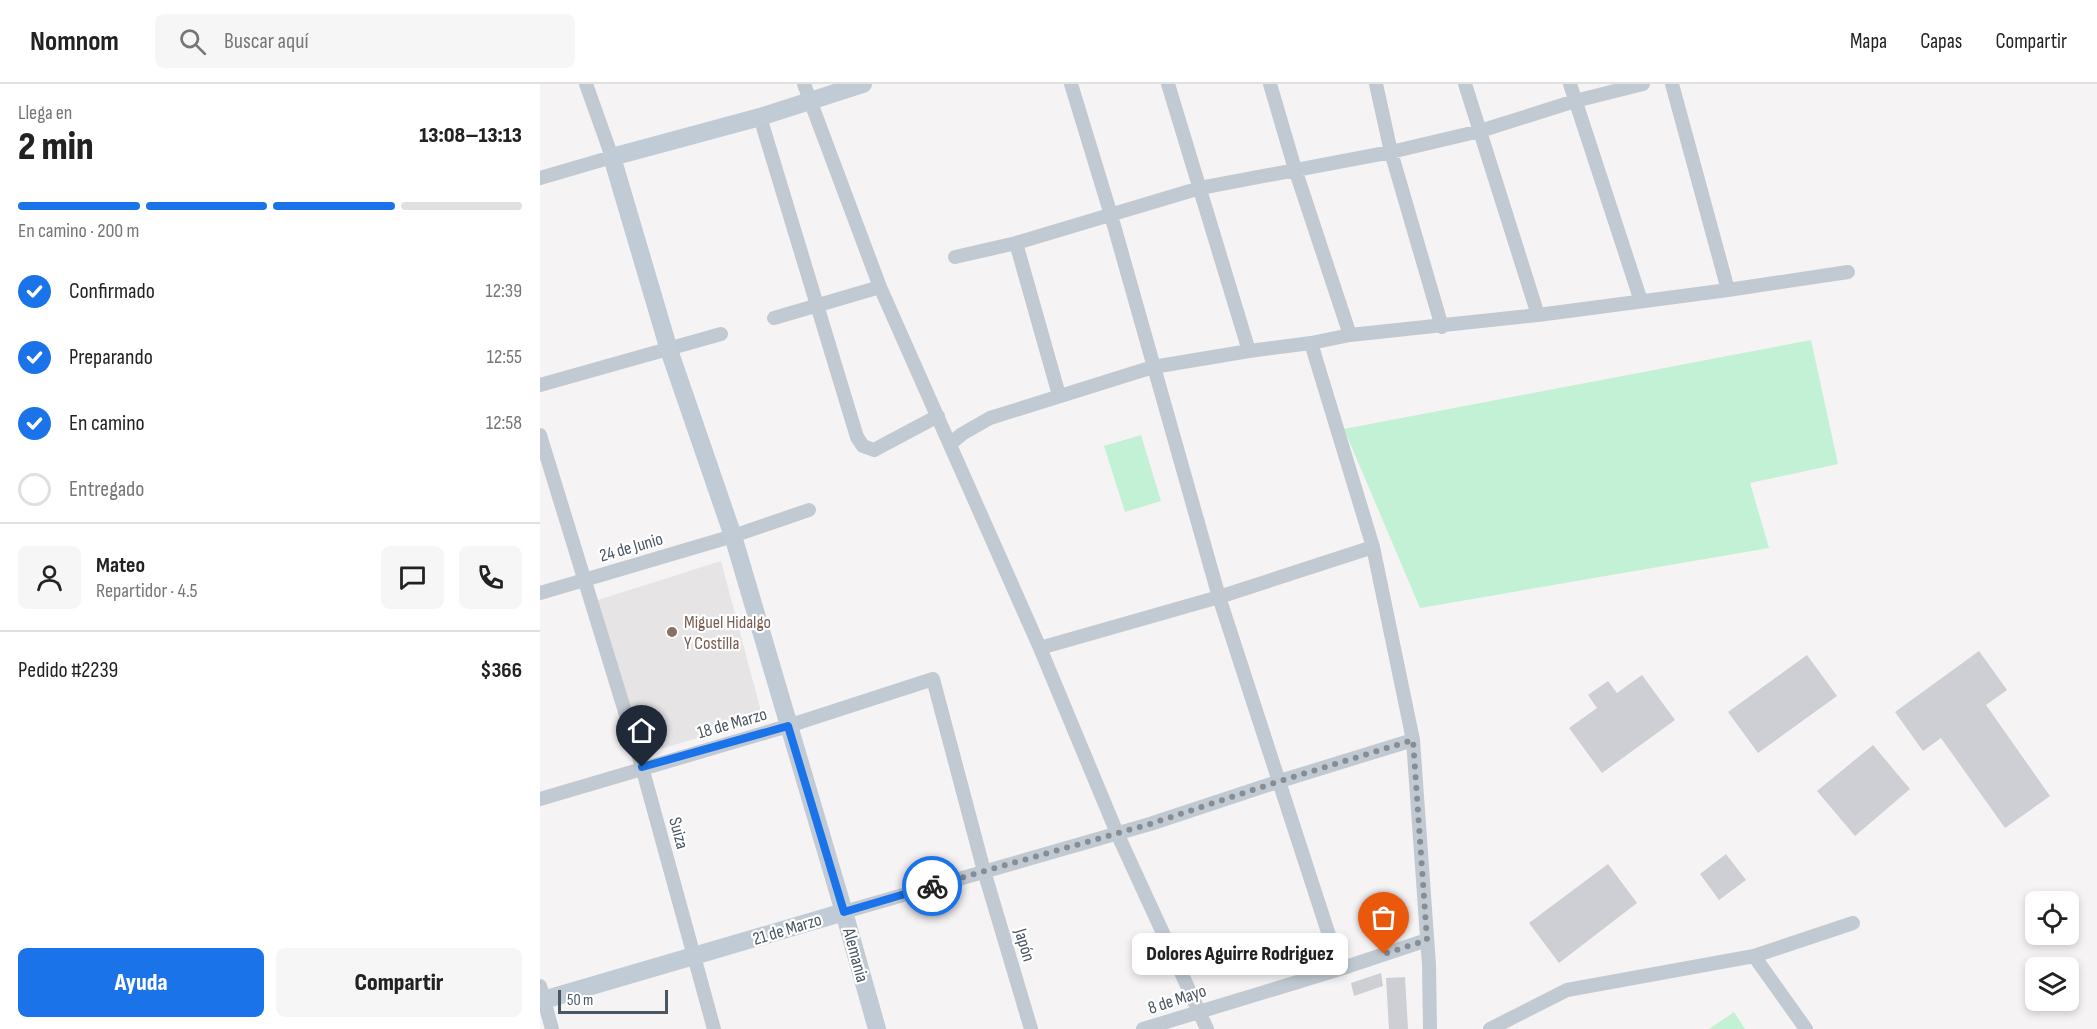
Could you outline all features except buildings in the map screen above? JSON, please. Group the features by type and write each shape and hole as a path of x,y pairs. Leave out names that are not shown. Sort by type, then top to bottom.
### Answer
{"street":[{"path":"586,84 612,157"},
{"path":"540,178 760,117 807,92 863,84"},
{"path":"1071,84 1111,215 1219,597 1340,969"},
{"path":"1168,84 1249,351"},
{"path":"1270,84 1295,169 1350,335"},
{"path":"1376,84 1390,152 1442,327"},
{"path":"1465,84 1538,315"},
{"path":"1570,84 1641,301"},
{"path":"955,257 1016,243 1200,188 1390,152 1480,131 1575,101 1643,84"},
{"path":"1672,84 1728,290"},
{"path":"807,92 880,287 1040,648 1117,832 1207,1029"},
{"path":"760,117 857,437 863,446 874,450 938,416"},
{"name":"Alemania","path":"612,157 669,350 733,536 877,1029"},
{"path":"1016,243 1059,396"},
{"path":"950,444 990,418 1153,367 1350,335 1538,315 1848,272"},
{"path":"774,318 880,287"},
{"path":"540,385 721,334"},
{"path":"1311,343 1373,547 1413,740 1427,940 1430,1029"},
{"name":"Suiza","path":"540,435 642,767 714,1029"},
{"name":"24 de Junio","path":"540,593 733,536 809,510"},
{"path":"1040,648 1219,597 1373,547"},
{"name":"18 de Marzo","path":"540,799 642,767 788,726 933,680"},
{"name":"Japón","path":"933,680 984,871 1031,1029"},
{"name":"21 de Marzo","path":"541,996 694,956 1150,824 1413,740"},
{"path":"1490,1029 1567,990 1754,956 1853,923"},
{"name":"8 de Mayo","path":"1143,1029 1427,940"},
{"path":"1754,956 1806,1029"},
{"path":"541,996 552,1029"}],"shaded area":[{"name":"Miguel Hidalgo Y Costilla","path":"721,561 763,719 643,754 595,601"}],"green space":[{"path":"1811,340 1838,464 1750,483 1769,548 1420,608 1344,429"},
{"path":"1141,435 1161,501 1125,512 1104,446"},
{"path":"1734,1012 1745,1029 1709,1029"}],"way so far":[{"path":"932,886 1150,824 1413,740 1427,940 1384,954"}],"place":[{"name":"Miguel Hidalgo Y Costilla","path":"672,632"},
{"name":"Dolores Aguirre Rodriguez","path":"1384,954"}],"route":[{"path":"642,767 788,726 844,912 932,886"}]}
